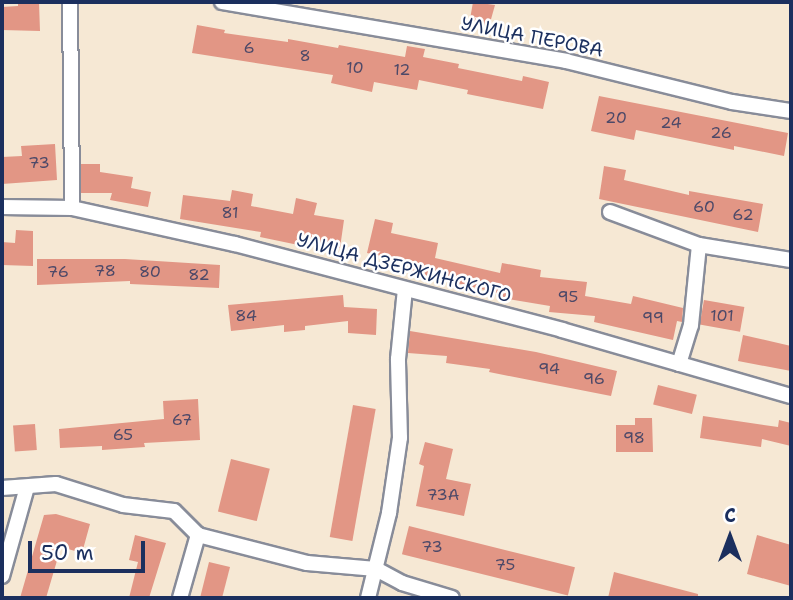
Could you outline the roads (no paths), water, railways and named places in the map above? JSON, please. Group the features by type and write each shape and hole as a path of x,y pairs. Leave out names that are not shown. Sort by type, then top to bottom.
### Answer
{"street":[{"path":"70,2 72,208"},
{"name":"УЛИЦА ПЕРОВА","path":"222,2 566,61 732,103 791,111"},
{"name":"УЛИЦА ДЗЕРЖИНСКОГО","path":"2,207 72,208 235,244 562,330 791,396"},
{"path":"610,212 699,246 791,260"},
{"path":"679,364 691,325 699,246"},
{"path":"368,598 376,569 400,438 398,359 405,289"},
{"path":"2,488 56,484 123,505 174,511 198,536 307,563 376,569 402,583 452,598"},
{"path":"2,576 27,486"},
{"path":"180,598 198,536"}]}
